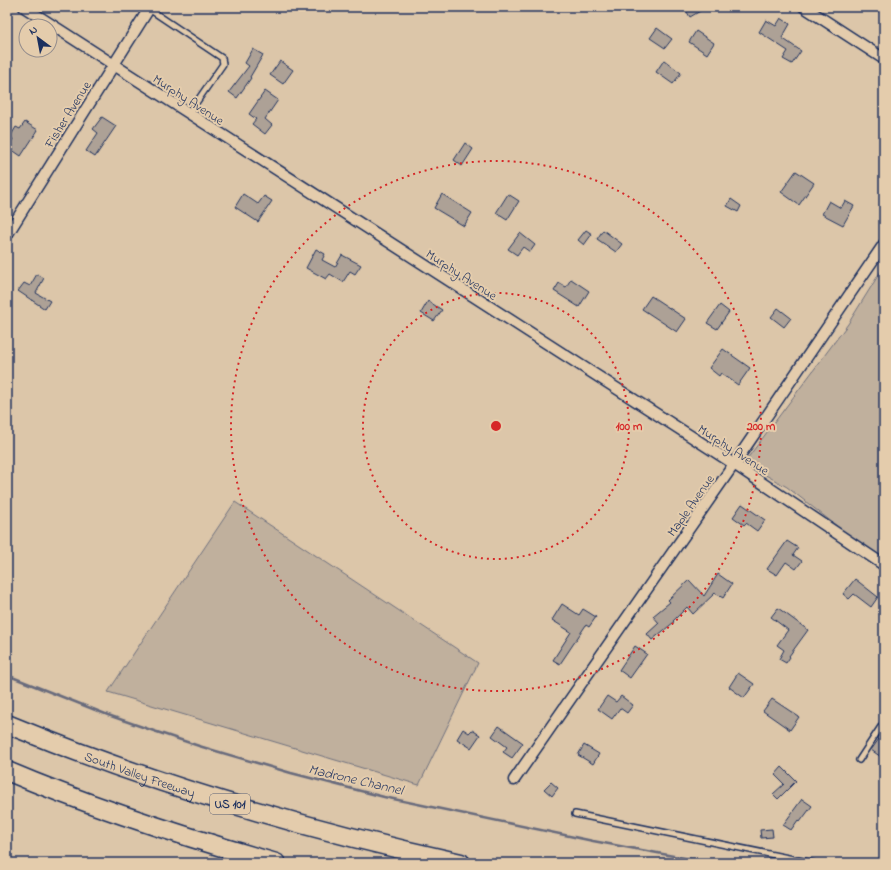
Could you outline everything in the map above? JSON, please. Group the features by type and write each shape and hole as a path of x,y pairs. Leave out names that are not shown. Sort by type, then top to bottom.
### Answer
{"highway":[{"name":"South Valley Freeway","path":"7,724 141,776 200,795 320,830 461,863"},
{"path":"7,771 131,817 235,852 276,863"}],"street":[{"name":"Murphy Avenue","path":"24,7 734,464 884,565"},
{"path":"804,7 884,58"},
{"name":"Fisher Avenue","path":"7,235 149,8"},
{"name":"Maple Avenue","path":"514,780 734,464 884,244"}],"lane":[{"path":"149,8 222,58 223,64 189,114"},
{"path":"859,760 884,722"},
{"path":"575,814 813,863"}],"shaded area":[{"path":"884,266 884,559 860,544 787,487 744,463 848,324"},
{"path":"235,502 478,663 419,785 108,692"}],"building":[{"path":"684,7 707,7 690,17"},
{"path":"781,18 790,24 782,38 801,51 792,64 783,59 788,51 759,32 766,20 776,26"},
{"path":"657,28 672,39 665,48 650,38"},
{"path":"696,31 714,43 707,54 689,42"},
{"path":"253,49 263,55 250,77 251,78 237,98 229,92 249,66 245,63"},
{"path":"664,60 681,73 673,84 656,72"},
{"path":"280,61 293,70 283,84 270,75"},
{"path":"265,91 278,100 265,119 272,125 265,134 252,124 256,119 249,114"},
{"path":"102,117 116,126 95,157 86,151 98,133 93,129"},
{"path":"25,122 38,130 21,156 8,147 13,139 10,137 16,127 20,129"},
{"path":"465,143 473,149 462,166 454,160"},
{"path":"796,171 814,183 799,205 781,192"},
{"path":"243,194 258,204 264,196 272,201 258,222 235,207"},
{"path":"442,194 472,213 464,226 434,208"},
{"path":"508,194 519,201 507,220 496,213"},
{"path":"731,199 741,206 738,212 727,206"},
{"path":"829,201 841,208 845,201 854,206 843,225 822,214"},
{"path":"586,230 592,234 584,245 578,240"},
{"path":"603,230 622,244 616,252 597,239"},
{"path":"520,233 535,245 530,252 523,247 517,255 508,249"},
{"path":"316,249 325,254 322,260 335,267 342,255 361,265 355,274 350,271 343,282 330,274 326,279 306,268"},
{"path":"37,274 44,278 36,293 50,301 45,309 18,291 24,283 30,286"},
{"path":"571,279 589,291 579,307 554,291 559,283 566,287"},
{"path":"651,296 686,319 677,332 642,309"},
{"path":"428,301 442,310 434,321 421,313"},
{"path":"720,305 729,312 717,329 707,323"},
{"path":"778,308 791,318 784,327 771,317"},
{"path":"723,349 750,368 738,385 721,373 719,376 709,368"},
{"path":"742,504 765,520 757,531 746,523 744,525 733,517"},
{"path":"787,541 798,548 793,555 802,561 796,569 786,562 777,575 767,569"},
{"path":"718,574 732,584 723,598 715,593 693,614 687,607 673,621 674,622 652,640 647,634 659,623 653,616 670,602 668,600 689,580 704,596"},
{"path":"855,579 878,597 871,607 854,594 849,599 843,594"},
{"path":"562,604 579,615 583,609 596,617 589,627 586,625 560,664 553,660 571,632 552,620"},
{"path":"778,608 808,630 789,656 790,657 786,663 779,659 784,650 777,645 788,630 771,617"},
{"path":"635,646 647,654 630,678 619,670"},
{"path":"738,673 754,684 744,698 729,687"},
{"path":"607,696 616,702 621,696 633,705 627,713 620,708 612,719 598,709"},
{"path":"772,699 799,717 790,730 763,711"},
{"path":"499,726 523,743 512,758 503,752 507,747 492,736"},
{"path":"463,729 469,733 472,730 480,735 471,748 457,739"},
{"path":"884,732 884,759 871,750"},
{"path":"584,745 599,754 593,764 578,755"},
{"path":"782,767 796,781 778,799 773,794 784,784 775,775"},
{"path":"551,782 558,788 552,796 544,789"},
{"path":"802,799 812,806 800,822 798,820 791,830 783,825"},
{"path":"772,829 773,837 761,838 760,830"}],"waterway":[{"name":"Madrone Channel","path":"7,675 108,715 154,731 291,773 384,797 593,841 711,863"}]}
